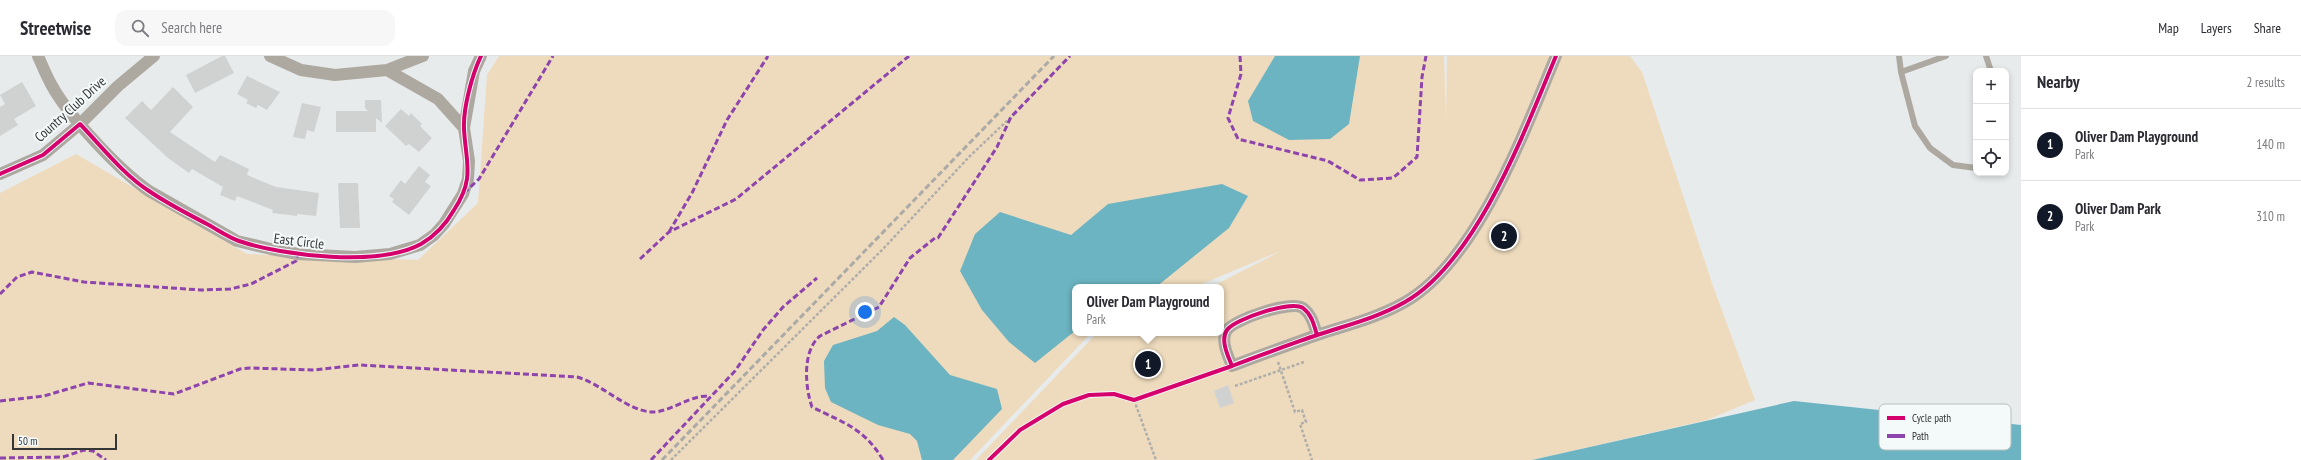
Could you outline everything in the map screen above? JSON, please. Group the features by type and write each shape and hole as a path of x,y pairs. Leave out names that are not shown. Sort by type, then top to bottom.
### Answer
{"street":[{"name":"East Circle","path":"38,56 51,86 80,124 136,181 179,209 238,241 298,254 355,257 390,254 407,250 430,238 455,210 468,179 469,161 464,128"},
{"name":"Country Club Drive","path":"0,174 43,155 80,124 118,86 154,56"},
{"path":"270,56 301,70 335,75 387,70 423,56"},
{"path":"464,128 474,71 481,56"},
{"path":"1318,335 1311,317 1303,308 1293,304 1281,306 1233,324 1226,331 1224,341 1232,366 1318,335 1369,319 1406,302 1436,277 1463,247 1511,162 1556,56"},
{"path":"387,70 438,99 464,128"}],"lane":[{"path":"1899,56 1901,72 1914,126 1930,148 1953,165 1973,168"},
{"path":"1901,72 1946,56"},
{"path":"1986,56 1990,68"}],"path":[{"path":"671,460 883,248 969,157 1011,116"},
{"path":"1274,351 1296,412 1302,410 1306,422 1300,424 1312,460"},
{"path":"1235,386 1304,362"},
{"path":"1127,398 1134,400 1142,397"},
{"path":"1134,400 1156,460"}],"shaded area":[{"path":"499,56 1444,56 1446,120 1447,56 1630,56 1642,72 1713,286 1755,400 1707,420 1532,460 976,460 1094,336 1224,336 1224,284 1217,284 1283,250 1202,284 1072,284 1072,336 1088,336 970,460 0,460 0,193 76,154 247,254 418,260 478,203 487,75"}],"water":[{"path":"1275,56 1360,56 1349,124 1330,139 1289,140 1253,121 1248,101"},
{"path":"1222,184 1248,196 1229,228 1160,284 1072,284 1072,333 1035,363 1009,342 982,310 960,271 975,234 1000,212 1071,235 1108,204"},
{"path":"894,317 905,325 950,375 997,389 1002,409 953,460 922,460 917,441 910,434 878,425 831,402 825,388 824,361 833,345 877,331"},
{"path":"1794,401 1879,410 1879,450 2011,450 2011,424 2021,425 2021,460 1532,460"}],"building":[{"path":"222,56 225,56 234,73 195,93 186,75"},
{"path":"247,76 280,92 267,110 258,105 256,108 246,103 248,100 237,94"},
{"path":"22,82 36,106 14,119 18,125 0,136 0,107 5,104 0,95"},
{"path":"173,87 193,107 170,132 215,162 220,155 249,169 247,175 276,187 319,193 316,216 297,214 297,216 272,213 273,210 237,196 235,201 220,195 223,187 192,169 189,173 168,158 125,118 142,101 151,110"},
{"path":"365,100 381,100 382,123 376,118 376,132 336,132 336,111 368,111 365,108"},
{"path":"302,103 321,107 314,132 307,130 305,139 293,137"},
{"path":"401,109 409,116 411,113 422,124 420,126 432,138 419,152 409,144 406,146 385,126"},
{"path":"419,166 430,175 425,182 431,186 409,215 392,202 394,199 389,196 401,180 405,184"},
{"path":"338,183 358,183 360,228 340,228"},
{"path":"1228,385 1234,403 1220,408 1214,391"}],"railway":[{"path":"662,460 1054,56"}],"marked path":[{"path":"464,193 479,179 553,56"},
{"path":"669,232 692,193 727,120 768,56"},
{"path":"640,259 669,232 736,199 909,56"},
{"path":"883,460 876,449 861,433 844,422 812,407 807,380 810,351 820,336 879,307 910,258 935,238 938,238 997,147 1011,117 1070,56"},
{"path":"1240,56 1241,74 1228,118 1238,139 1328,161 1360,180 1393,178 1417,157 1422,77 1426,56"},
{"path":"0,294 17,277 32,272 84,282 201,290 230,289 251,284 296,261 298,254"},
{"path":"651,460 735,371 763,330 783,307 817,278"},
{"path":"0,401 44,396 88,383 174,394 240,369 314,370 359,365 577,377 596,385 632,407 651,412 666,409 697,397 710,397"},
{"path":"0,458 63,457 84,450 93,451 106,460"}],"cycle path":[{"path":"0,174 43,155 80,124 113,160 139,184 171,205 239,241 280,251 331,257 357,257 403,251 421,244 440,229 461,199 465,189 468,171 464,129 465,111 471,82 481,56"},
{"path":"1317,335 1309,314 1303,308 1297,306 1264,312 1241,321 1227,330 1224,343 1232,366 1317,335 1362,321 1394,308 1431,283 1455,257 1476,226 1496,191 1514,156 1556,56"},
{"path":"989,460 1020,430 1063,404 1089,395 1114,394 1134,400 1232,366"}],"place":[{"name":"Oliver Dam Park","path":"1504,236"},
{"name":"Oliver Dam Playground","path":"1148,364"}]}
